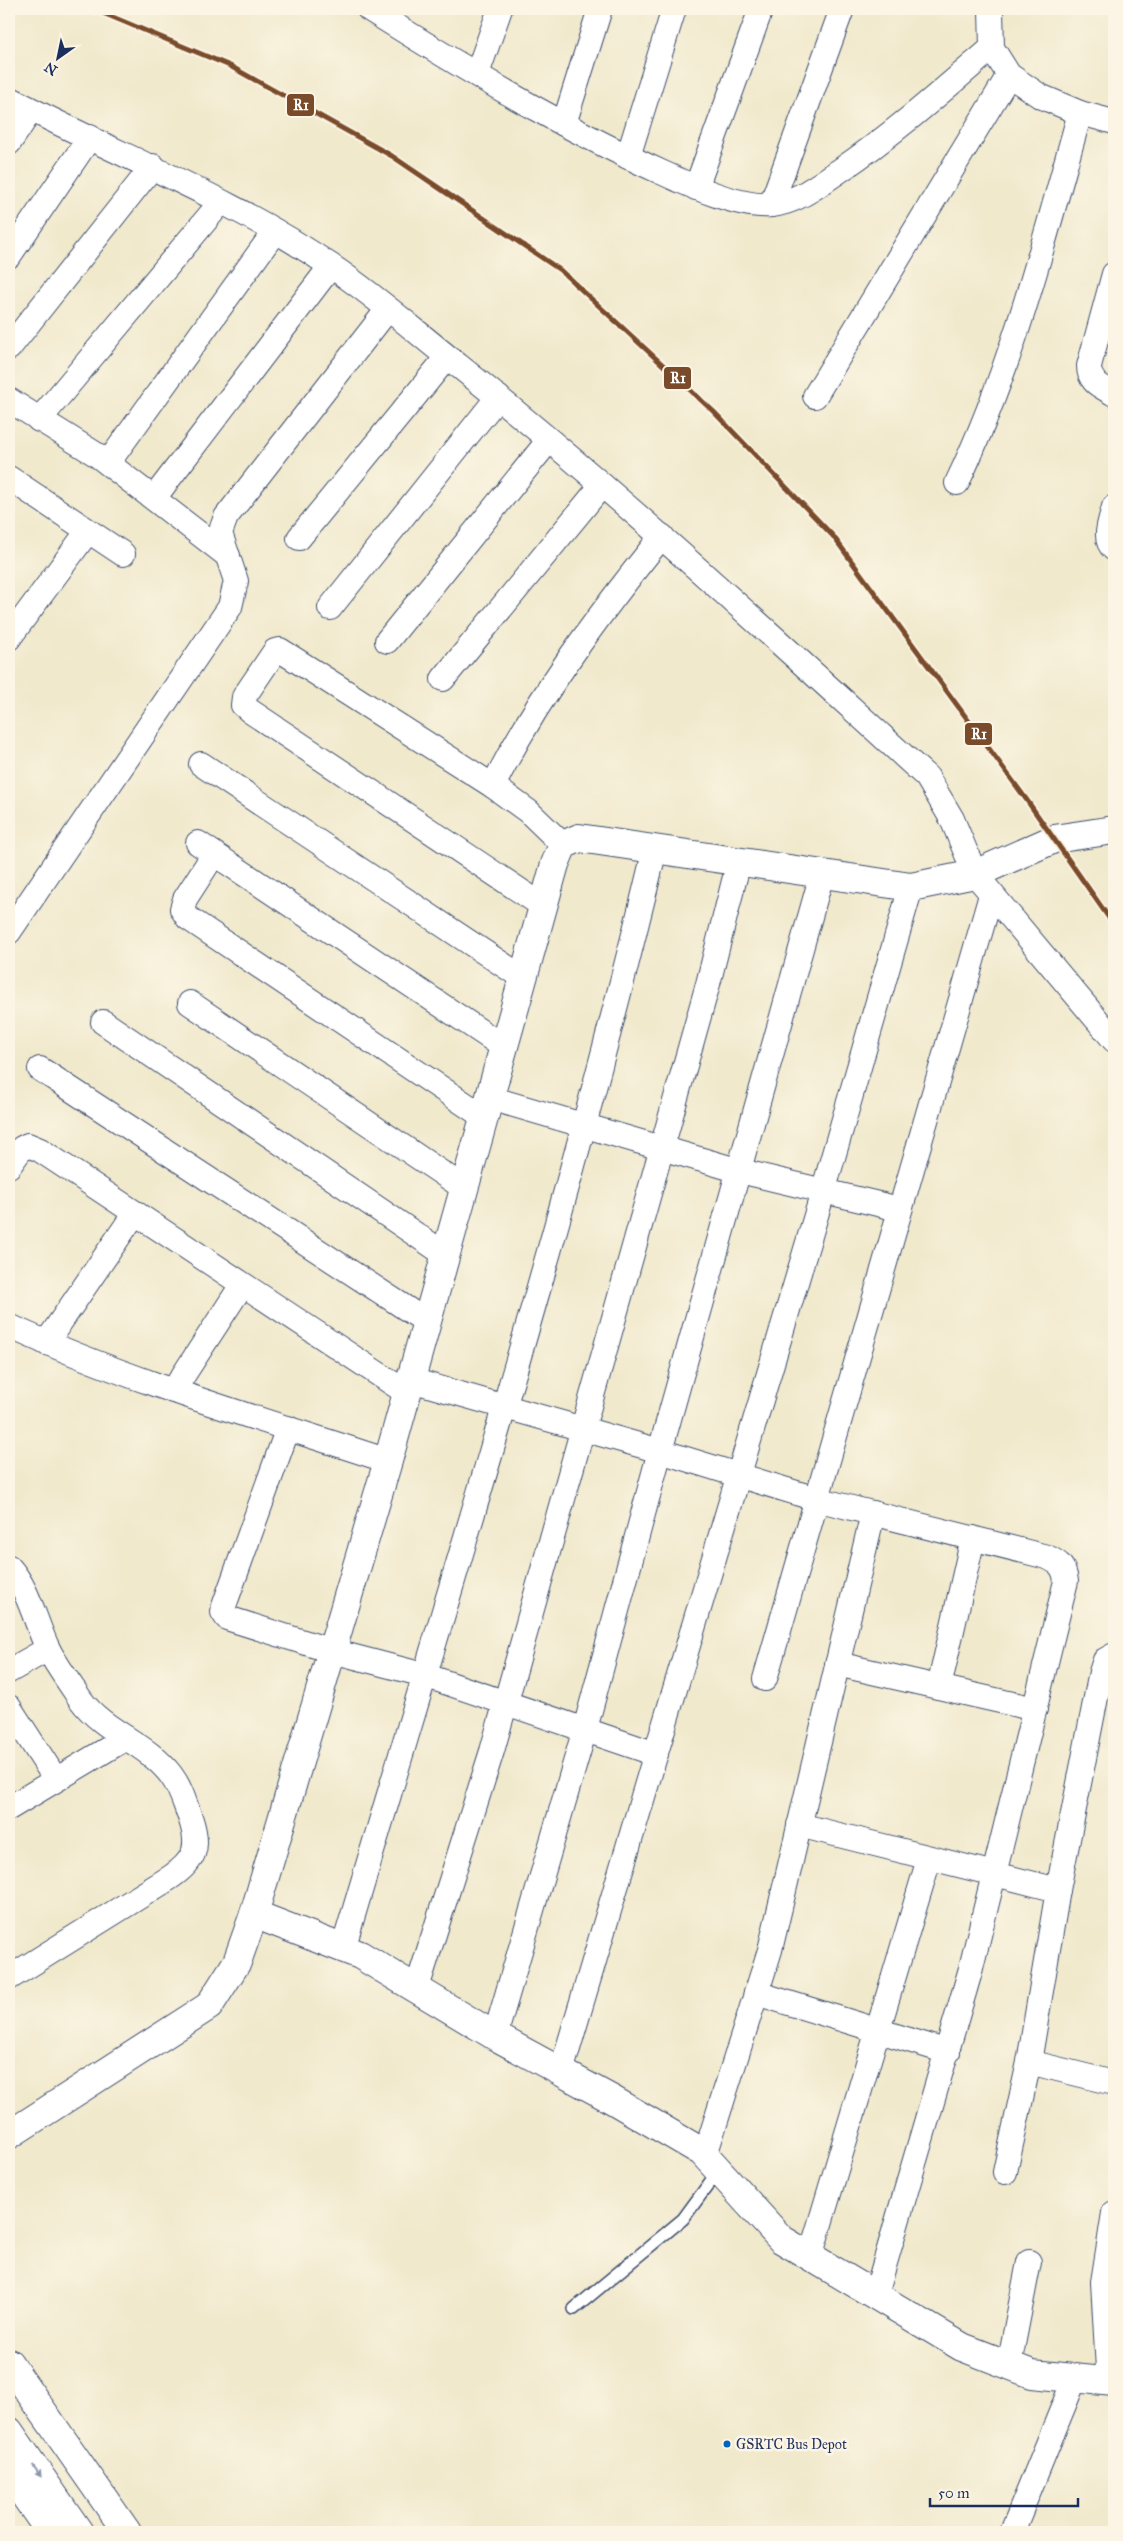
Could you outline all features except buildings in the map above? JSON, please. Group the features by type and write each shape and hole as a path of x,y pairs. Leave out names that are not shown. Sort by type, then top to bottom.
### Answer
{"street":[{"path":"477,74 500,9"},
{"path":"564,124 600,9"},
{"path":"628,157 674,9"},
{"path":"696,188 761,9"},
{"path":"771,205 842,9"},
{"path":"991,9 992,48 1009,75 1040,96 1080,113 1114,122"},
{"path":"376,11 477,74 564,124 628,157 696,188 735,200 771,205 801,196 871,149 992,48"},
{"path":"814,396 1009,75"},
{"path":"9,98 153,166 274,231 331,266 498,397 662,536 927,777 952,819 983,885 1114,1040"},
{"path":"9,143 31,110"},
{"path":"957,483 982,431 1020,328 1080,113"},
{"path":"9,256 90,137"},
{"path":"9,348 153,166"},
{"path":"39,420 221,202"},
{"path":"108,463 274,231"},
{"path":"154,498 331,266"},
{"path":"1114,274 1089,366 1089,375 1094,382 1114,394"},
{"path":"9,932 230,607 236,580 220,533 226,517 388,309"},
{"path":"298,538 447,356"},
{"path":"330,608 498,397"},
{"path":"9,400 108,463 228,556"},
{"path":"387,641 549,440"},
{"path":"9,478 123,554"},
{"path":"443,679 602,485"},
{"path":"1114,507 1107,534 1110,546 1114,549"},
{"path":"9,638 88,531"},
{"path":"493,786 523,729 608,603 662,536"},
{"path":"543,906 245,708 243,701 275,651 280,650 493,786 529,812 563,845"},
{"path":"201,764 523,978"},
{"path":"9,2135 209,2006 237,1962 254,1914 388,1461 543,906 555,864 563,845 579,838 911,887 983,885 1054,839 1114,830"},
{"path":"504,1046 206,849 182,909 188,918 487,1107 583,1124 740,1171 899,1209"},
{"path":"343,1949 504,1407 583,1124 656,849"},
{"path":"417,1988 506,1701 584,1430 739,862"},
{"path":"494,2036 585,1729 660,1450 822,874"},
{"path":"766,1679 899,1209 983,885"},
{"path":"561,2072 824,1192 911,887"},
{"path":"190,1003 464,1188"},
{"path":"103,1022 446,1255"},
{"path":"40,1069 427,1322"},
{"path":"9,1166 22,1148 32,1145 242,1285 409,1387 504,1407 660,1450 816,1499 1047,1556 1059,1562 1065,1570 1066,1581 994,1875 948,2052 876,2297"},
{"path":"46,1343 135,1213"},
{"path":"173,1390 242,1285"},
{"path":"9,1326 46,1343 173,1390 388,1461"},
{"path":"288,1428 223,1612 232,1621 332,1652 424,1675 506,1701 656,1754"},
{"path":"712,2163 756,1993 770,1950 873,1513"},
{"path":"939,1687 973,1538"},
{"path":"9,1567 31,1606 48,1649 92,1713 160,1763 171,1775 182,1793 196,1834 193,1856 185,1867 9,1978"},
{"path":"9,1671 48,1649"},
{"path":"1005,2172 1030,2062 1058,1890 1101,1672 1105,1660 1114,1655"},
{"path":"837,1664 1035,1709"},
{"path":"9,1707 56,1778"},
{"path":"9,1808 56,1778 126,1738"},
{"path":"799,1825 1058,1890"},
{"path":"810,2257 929,1859"},
{"path":"254,1914 360,1956 417,1988 494,2036 613,2100 712,2163 781,2239 962,2347 1032,2374 1075,2378 1110,2373 1103,2282 1114,2213"},
{"path":"756,1993 948,2052"},
{"path":"1030,2062 1114,2083"},
{"path":"1009,2365 1029,2262"},
{"path":"9,2362 127,2532"},
{"path":"1012,2532 1075,2378"},
{"path":"9,2431 79,2532"},
{"path":"9,2473 50,2532"}],"lane":[{"path":"574,2309 683,2219 712,2163"}],"transit line":[{"name":"R1","path":"88,9 103,13 230,66 392,156 560,270 714,412 833,536 1026,799 1114,925"}],"place":[{"name":"GSRTC Bus Depot","path":"727,2444"}]}
